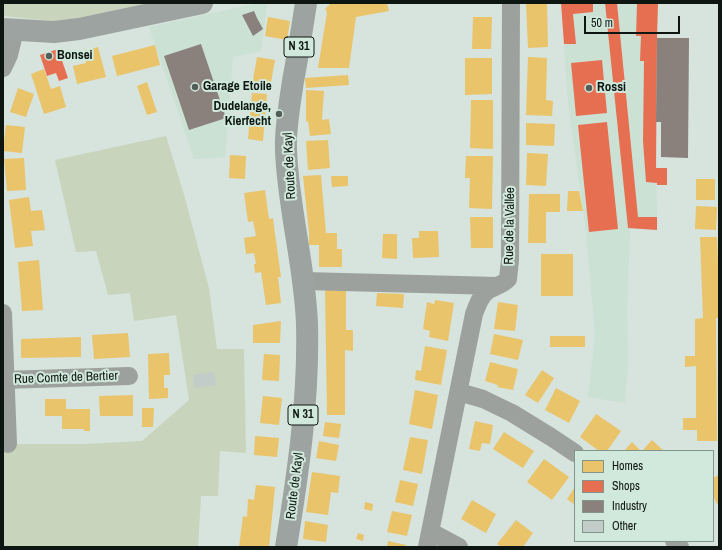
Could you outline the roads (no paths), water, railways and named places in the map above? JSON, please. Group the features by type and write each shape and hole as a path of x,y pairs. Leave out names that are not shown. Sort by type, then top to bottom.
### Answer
{"main road":[{"path":"9,29 54,32 79,29 202,3"},
{"name":"Route de Kayl","path":"286,547 295,491 307,363 307,323 304,282 292,204 286,150 288,110 306,3"}],"street":[{"name":"Rue de la Vallée","path":"429,540 474,314 480,298 487,291 503,285 508,280 510,260 510,3"},
{"path":"3,68 9,55 9,29"},
{"path":"304,282 497,286"},
{"path":"3,313 4,380 8,444"},
{"name":"Rue Comte de Bertier","path":"4,380 129,376"},
{"path":"459,392 483,399 512,413 574,452"},
{"path":"429,540 459,547"}],"place":[{"name":"Bonsei","path":"49,56"},
{"name":"Garage Etoile","path":"195,87"},
{"name":"Rossi","path":"589,88"},
{"name":"Dudelange, Kierfecht","path":"279,114"}]}
